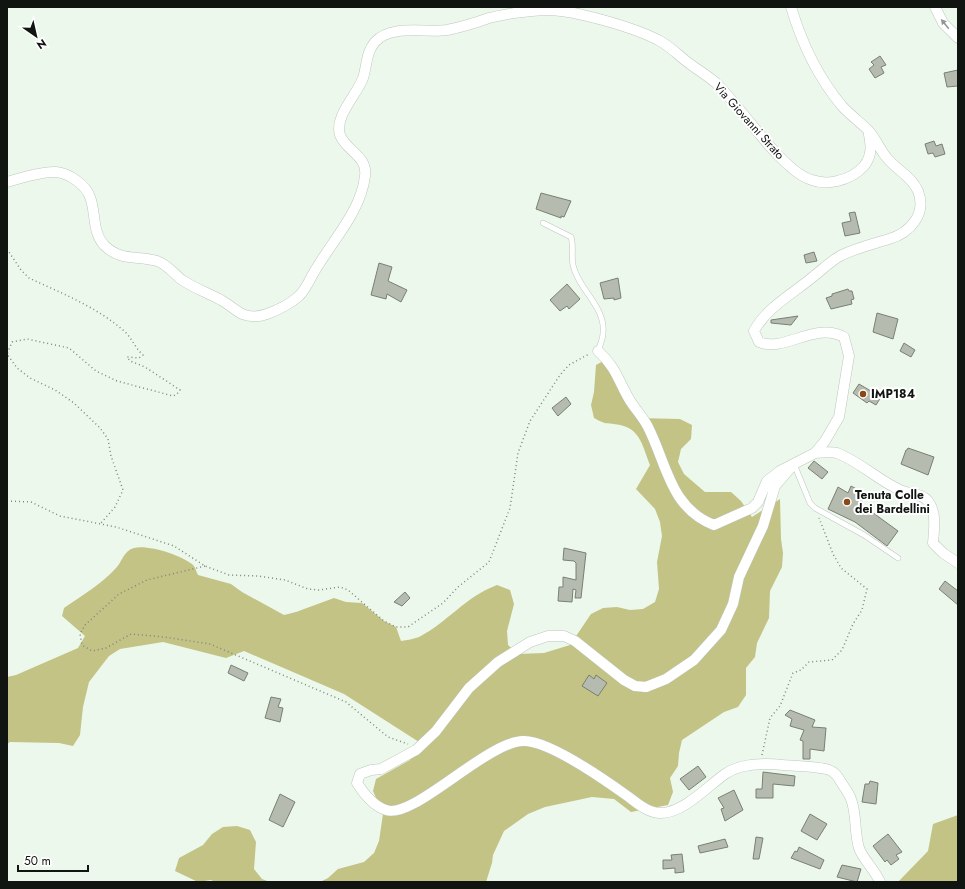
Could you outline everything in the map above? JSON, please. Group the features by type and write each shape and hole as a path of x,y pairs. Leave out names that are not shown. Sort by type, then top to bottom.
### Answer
{"street":[{"path":"598,351 610,362 629,400 648,427 662,464 681,502 700,520 714,524 752,508 758,502 767,481 780,471 815,453 825,441 839,417 849,356 844,337 832,334 806,334 776,345 759,342 754,331 766,314 838,257 853,250 892,238 906,231 914,224 920,214 921,202 918,191 910,179 891,163 868,130 844,107 826,86 802,43 791,7"},
{"path":"935,7 943,23 958,38"},
{"name":"Via Giovanni Strato","path":"7,182 58,172 71,177 83,186 90,197 95,226 99,238 106,246 119,255 136,259 157,261 166,266 184,281 221,300 243,314 258,316 285,306 302,293 350,216 363,185 366,172 364,161 341,137 340,123 363,78 369,53 374,43 384,35 399,31 444,30 471,25 491,18 547,10 565,12 591,18 642,34 661,42 715,82 780,156 798,173 811,180 834,182 847,178 859,171 864,166 871,153 872,145 868,130"},
{"path":"815,453 835,452 870,471 888,484 904,492 924,497 929,502 933,511 933,543 943,553 958,563"},
{"path":"794,464 775,486 763,526 739,577 732,604 721,630 694,660 666,679 646,687 635,686 619,676 575,641 564,636 548,636 530,642 498,662 470,688 436,731 416,750 381,769 371,770 360,774 357,783 364,794 375,804 387,811 400,810 417,802 483,758 502,748 523,741 539,743 589,770 648,810 655,813 663,813 681,807 727,773 747,764 780,764 827,769 835,772 852,799 859,849 875,871 880,882"}],"lane":[{"path":"543,224 571,237 573,245 573,264 579,281 598,308 604,331 598,351"},
{"path":"794,464 810,503 815,508 864,535 898,558"}],"path":[{"path":"7,249 21,270 29,278 97,312 125,331 137,350 143,355 138,358 128,358 130,361 145,367 180,390 173,396 117,381 96,371 69,348 27,338 12,342 7,354 17,368 30,378 55,390 74,403 108,439 111,456 118,472 123,490 115,507 101,523"},
{"path":"7,501 31,502 60,516 101,523 174,546 205,566 229,575 247,574 285,580 308,589 319,590 340,587 348,590 384,621 396,627 408,627 443,603 458,587 489,562 510,508 518,453 530,421 564,370 582,356 598,351"},
{"path":"764,764 762,753 770,718 780,706 792,673 801,670 808,662 832,660 842,650 853,624 862,610 867,589 841,568 833,554 815,508"},
{"path":"205,566 147,580 119,594 85,625 80,634 82,645 92,651 106,648 131,634 210,644 255,665 346,702 388,737 408,744 416,750"}],"green space":[{"path":"607,359 637,418 680,419 692,425 691,439 681,449 678,462 684,474 705,492 731,492 741,501 752,517 780,499 781,539 783,553 782,567 770,591 769,618 757,643 755,657 746,668 746,695 738,707 724,712 682,740 678,766 670,778 673,792 668,805 631,812 614,799 592,797 545,807 528,814 504,831 493,855 486,882 320,882 328,878 338,869 364,862 374,853 379,841 383,814 373,791 376,779 410,760 419,742 344,694 244,651 226,658 163,642 120,649 109,656 89,682 83,707 80,735 73,746 59,743 10,742 7,744 7,677 16,675 78,648 85,636 62,616 64,608 91,590 110,574 118,566 128,551 134,548 140,547 155,549 180,557 195,567 198,575 231,584 242,592 284,615 334,598 346,602 362,603 384,621 396,627 401,641 419,637 439,624 475,596 497,585 510,590 514,604 507,631 508,645 518,654 544,653 570,645 591,614 603,608 617,607 630,610 643,609 655,602 659,589 657,562 662,536 660,522 655,509 636,489 650,465 637,435 627,427 605,423 594,418 591,405 594,392 596,365"},
{"path":"958,815 958,882 898,882 928,851 933,824"},
{"path":"237,826 250,830 256,842 254,869 262,879 270,882 215,882 211,880 198,882 175,871 179,858 203,845 212,834 223,827"}],"building":[{"path":"880,56 886,65 881,67 884,73 875,78 869,69 874,65 871,62"},
{"path":"958,70 958,86 947,87 944,73"},
{"path":"934,141 936,146 942,144 945,154 935,157 933,153 928,154 925,144"},
{"path":"541,193 571,201 564,217 561,216 561,218 536,209"},
{"path":"855,212 860,233 845,236 842,223 851,221 849,213"},
{"path":"814,252 817,261 806,263 804,255"},
{"path":"379,263 392,267 388,281 407,290 401,302 387,294 386,299 371,295"},
{"path":"618,278 621,298 614,300 614,298 604,299 600,283"},
{"path":"567,284 580,299 569,309 567,306 560,311 550,300"},
{"path":"848,289 849,291 852,291 854,299 851,300 852,304 831,309 826,298 832,296 832,294"},
{"path":"877,313 898,319 893,339 873,332"},
{"path":"798,316 791,325 771,323 771,320"},
{"path":"904,343 915,350 911,357 900,351"},
{"name":"IMP184","path":"859,384 881,397 876,405 869,401 867,403 853,393"},
{"path":"566,397 571,404 558,416 552,408"},
{"path":"908,448 934,457 928,475 901,464"},
{"path":"814,461 828,472 822,479 808,468"},
{"path":"851,486 864,493 861,499 863,500 861,504 898,531 887,546 855,522 828,509 838,487 848,493"},
{"path":"564,548 586,553 581,598 575,598 576,590 573,589 572,602 558,601 559,587 563,587 563,577 576,580 576,563 574,561 563,560"},
{"path":"945,581 958,591 958,605 939,589"},
{"path":"405,592 410,598 402,606 394,602"},
{"path":"231,665 248,673 244,681 228,673"},
{"path":"589,675 594,679 596,675 607,683 598,696 582,686"},
{"path":"271,697 281,699 278,707 283,708 280,722 265,718"},
{"path":"790,710 815,720 812,727 826,728 824,751 810,749 810,759 803,759 803,741 800,740 804,730 790,726 792,719 785,715"},
{"path":"698,766 706,777 689,790 680,779"},
{"path":"763,772 795,776 794,786 773,784 773,798 756,798 756,789 762,789"},
{"path":"870,781 878,783 876,804 862,802 865,784 869,784"},
{"path":"734,790 743,810 725,821 721,809 724,808 718,798"},
{"path":"280,794 295,802 283,827 269,820"},
{"path":"810,814 827,824 817,840 801,831"},
{"path":"888,834 902,852 896,855 899,859 891,865 887,860 885,862 873,846"},
{"path":"756,837 763,838 759,859 753,859"},
{"path":"725,839 728,847 700,853 698,846"},
{"path":"799,847 824,860 820,869 791,858 795,851 797,852"},
{"path":"682,854 684,872 675,873 675,868 663,869 663,860 672,860 671,855"},
{"path":"842,865 861,869 857,882 837,877"}],"place":[{"name":"IMP184","path":"863,394"},
{"name":"Tenuta Colle dei Bardellini","path":"847,502"}]}
